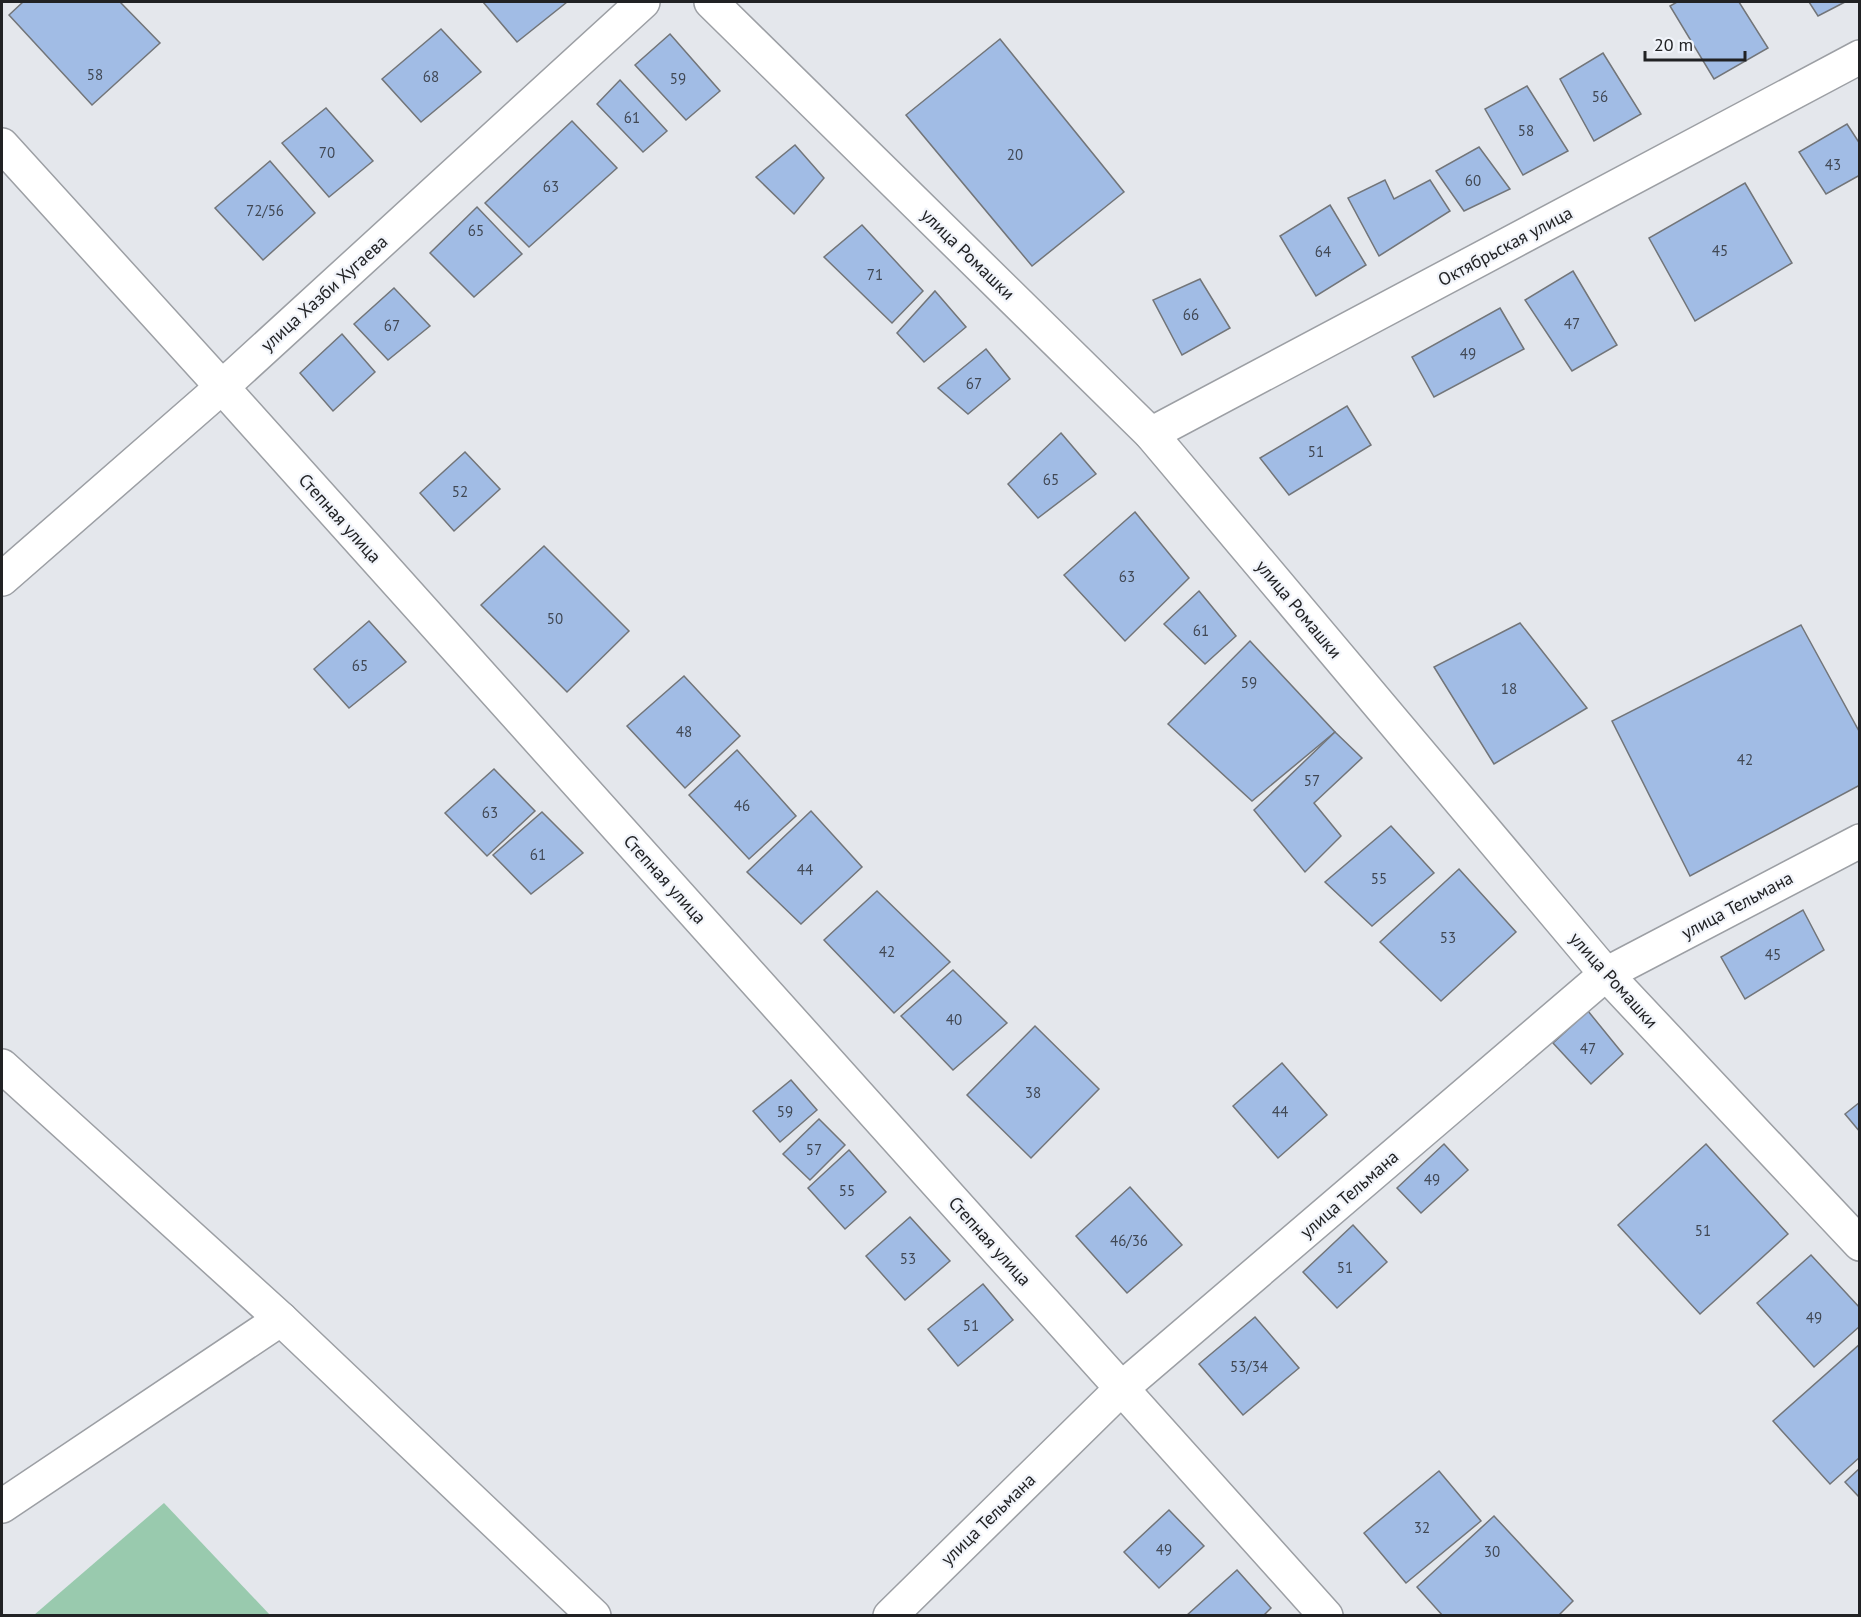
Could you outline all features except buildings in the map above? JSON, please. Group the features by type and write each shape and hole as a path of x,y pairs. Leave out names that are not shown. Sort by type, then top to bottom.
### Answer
{"street":[{"name":"улица Хазби Хугаева","path":"2,579 222,387 643,2"},
{"name":"улица Ромашки","path":"711,2 1151,434 1606,974 1860,1244"},
{"name":"Октябрьская улица","path":"1151,434 1860,57"},
{"name":"Степная улица","path":"2,145 1326,1616"},
{"name":"улица Тельмана","path":"890,1616 1122,1388 1606,974 1860,841"},
{"path":"2,1066 281,1319 594,1616"},
{"path":"2,1506 281,1319"}],"green space":[{"path":"164,1503 270,1615 34,1615"}]}
